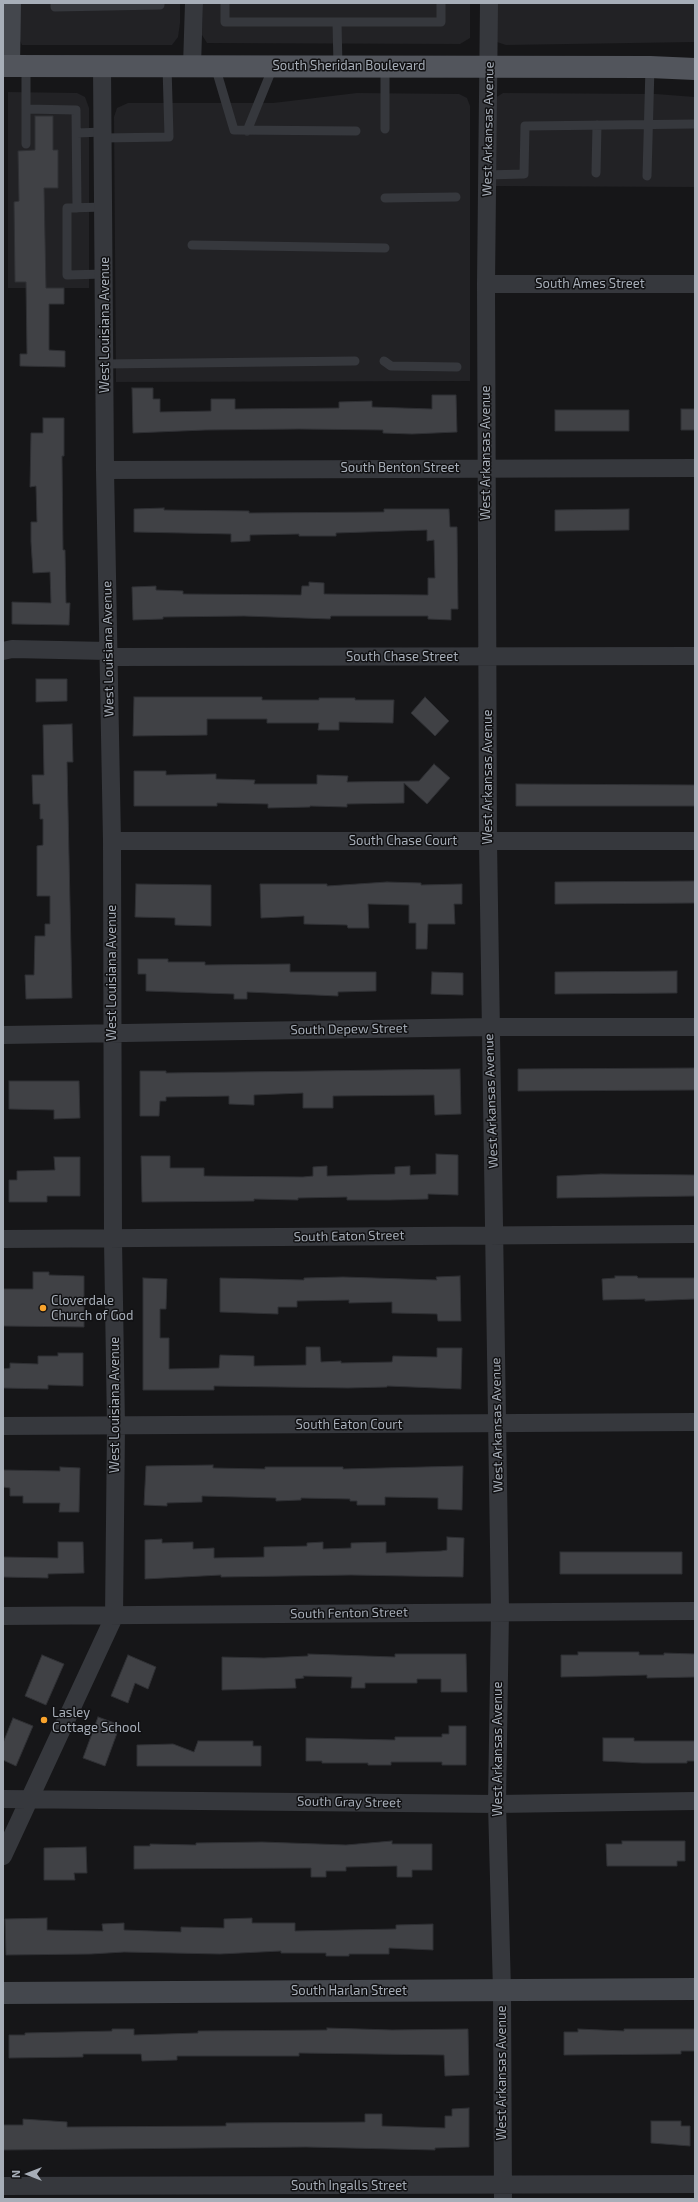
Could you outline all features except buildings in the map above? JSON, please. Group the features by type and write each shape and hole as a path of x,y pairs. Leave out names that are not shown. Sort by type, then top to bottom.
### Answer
{"main road":[{"name":"South Sheridan Boulevard","path":"13,66 650,67 695,69"}],"street":[{"path":"10,3 13,66"},
{"path":"192,66 194,3"},
{"name":"West Arkansas Avenue","path":"489,3 486,175 489,1027 495,1234 496,1424 500,1611 497,1804 502,1991 503,2192"},
{"name":"West Louisiana Avenue","path":"3,1856 114,1617 116,1426 113,1240 112,841 105,470 102,66"},
{"name":"South Ames Street","path":"486,284 695,284"},
{"name":"South Benton Street","path":"105,470 695,468"},
{"name":"South Chase Street","path":"3,651 12,649 108,654 695,656"},
{"name":"South Chase Court","path":"112,841 695,841"},
{"name":"South Depew Street","path":"3,1035 489,1027 695,1027"},
{"name":"South Eaton Street","path":"3,1239 113,1240 495,1234 695,1234"},
{"name":"South Eaton Court","path":"3,1426 695,1422"},
{"name":"South Fenton Street","path":"3,1616 114,1617 500,1611 695,1611"},
{"name":"South Gray Street","path":"3,1799 497,1804 695,1801"},
{"name":"South Harlan Street","path":"3,1992 695,1989"},
{"name":"South Ingalls Street","path":"3,2186 503,2192 695,2184"}],"lane":[{"path":"55,3 55,7 160,5 160,3"},
{"path":"225,3 225,22 441,22 441,3"},
{"path":"337,22 338,66"},
{"path":"13,66 26,109 26,144"},
{"path":"77,133 169,137 167,66"},
{"path":"215,66 234,130 356,130"},
{"path":"247,130 273,66"},
{"path":"385,66 385,129"},
{"path":"647,176 650,67"},
{"path":"26,109 76,110 77,208"},
{"path":"486,175 524,174 526,126 695,124"},
{"path":"596,173 597,125"},
{"path":"385,198 456,197"},
{"path":"104,207 67,208 68,274 104,274"},
{"path":"192,245 385,248"},
{"path":"105,364 355,361"},
{"path":"384,361 392,366 457,367"}],"shaded area":[{"path":"19,3 180,3 178,37 172,45 22,45 18,36"},
{"path":"203,3 470,3 470,38 460,44 207,43 202,35"},
{"path":"494,3 695,3 695,42 506,45 497,42"},
{"path":"8,92 77,93 85,97 89,108 89,288 8,288"},
{"path":"357,93 459,94 467,98 470,106 470,381 116,382 114,117 117,108 128,103 273,103"},
{"path":"503,93 656,94 695,97 695,187 495,186 495,98"}],"place":[{"name":"Cloverdale Church of God","path":"43,1308"},
{"name":"Lasley Cottage School","path":"44,1720"}]}
